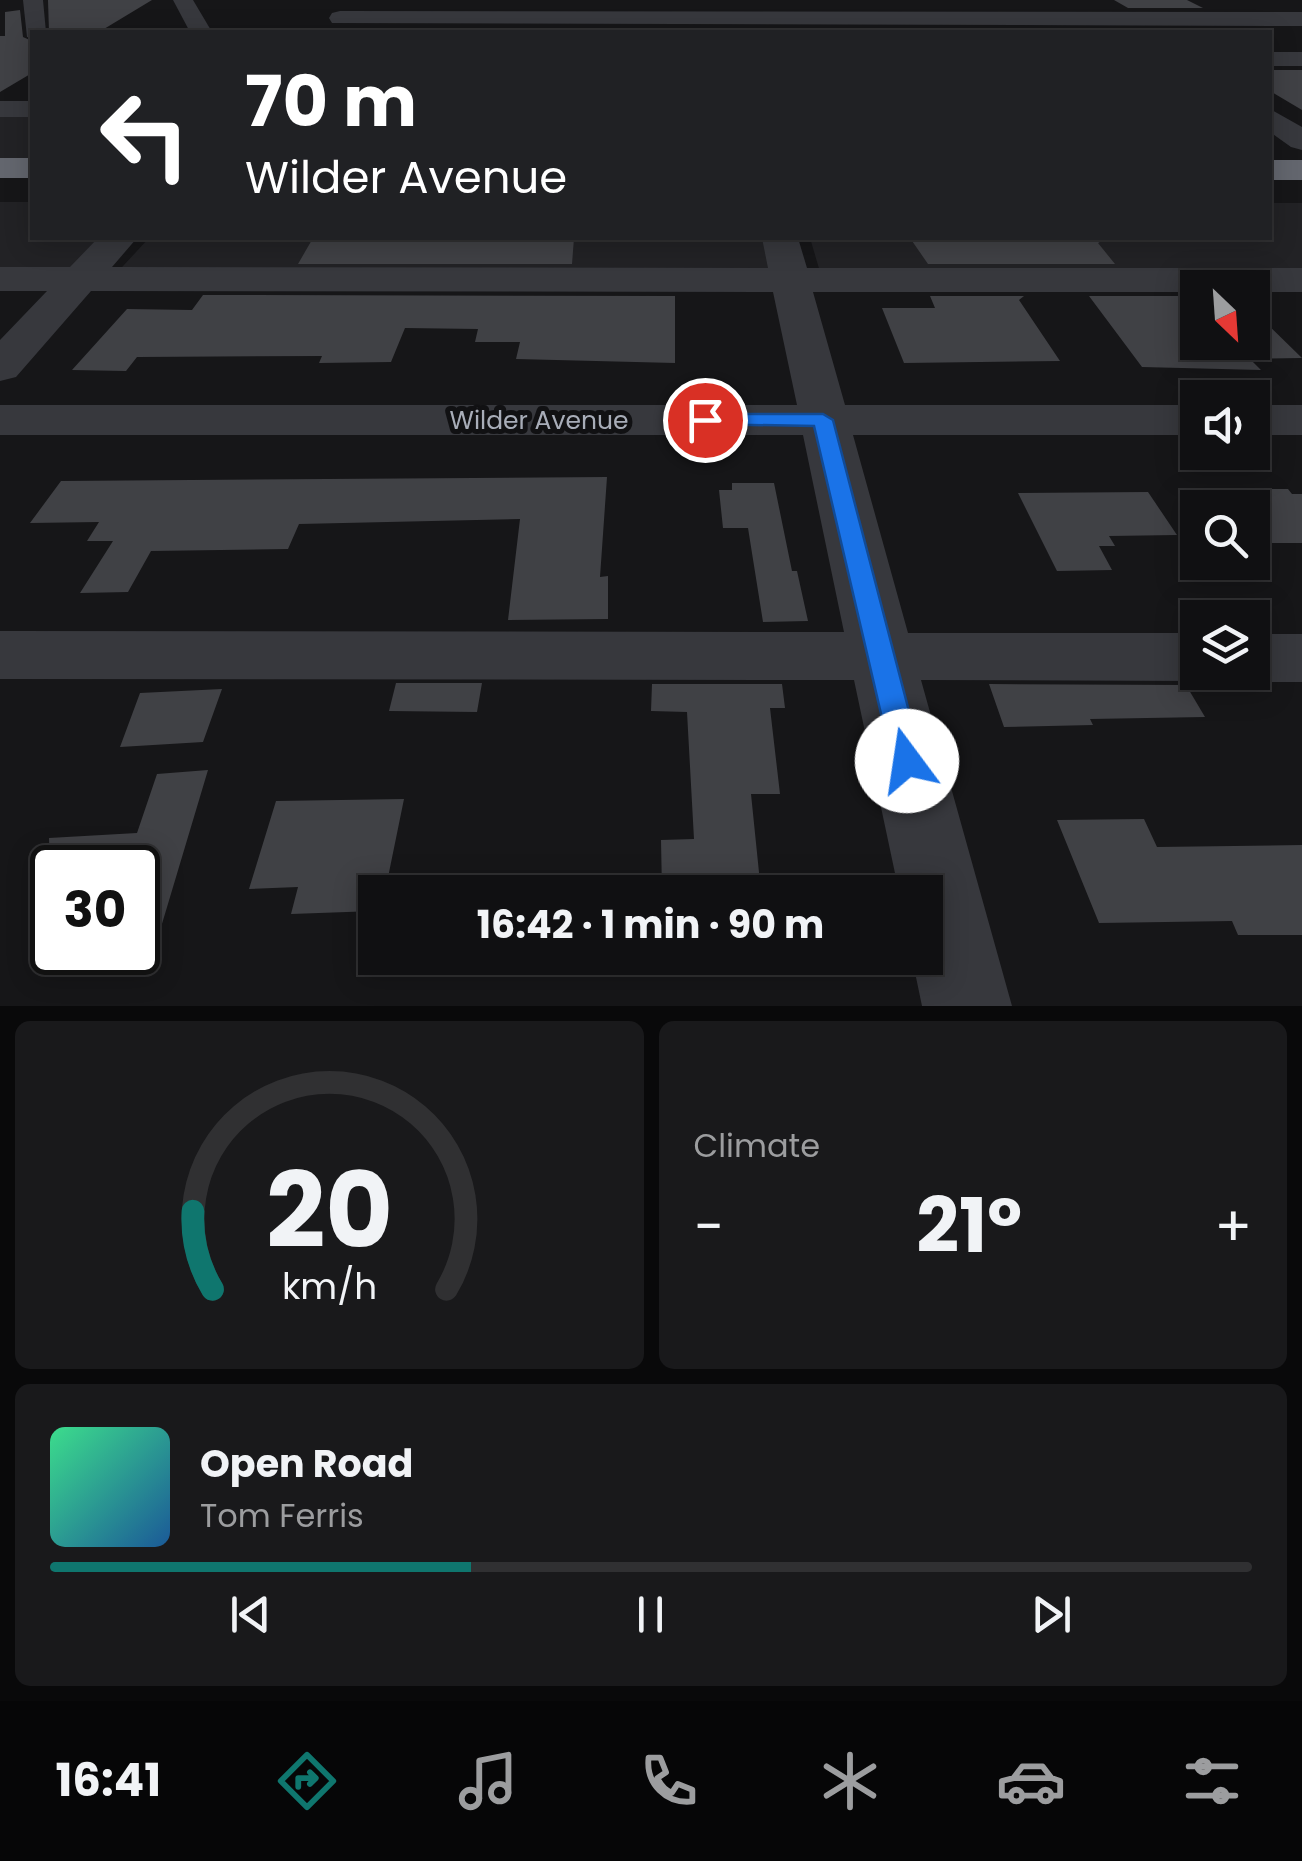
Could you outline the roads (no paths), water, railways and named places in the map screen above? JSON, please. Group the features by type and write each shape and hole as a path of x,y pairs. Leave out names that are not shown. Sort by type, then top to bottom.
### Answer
{"highway":[{"path":"0,168 30,168"},
{"path":"1272,170 1302,170"},
{"path":"0,190 30,190"},
{"path":"1272,191 1302,191"}],"street":[{"path":"33,0 34,30"},
{"path":"183,0 200,30"},
{"path":"333,25 359,0"},
{"path":"1099,0 1143,30"},
{"path":"333,25 732,17 1302,19"},
{"path":"1272,59 1302,59"},
{"path":"0,109 30,109"},
{"path":"1272,110 1302,110"},
{"path":"1272,119 1302,140"},
{"path":"0,367 116,240"},
{"path":"786,260 967,1006"},
{"path":"0,279 786,260 1302,280"},
{"name":"Wilder Avenue","path":"0,420 1180,420"},
{"path":"1270,420 1302,420"},
{"path":"0,655 1180,658"},
{"path":"1270,658 1302,658"}]}
